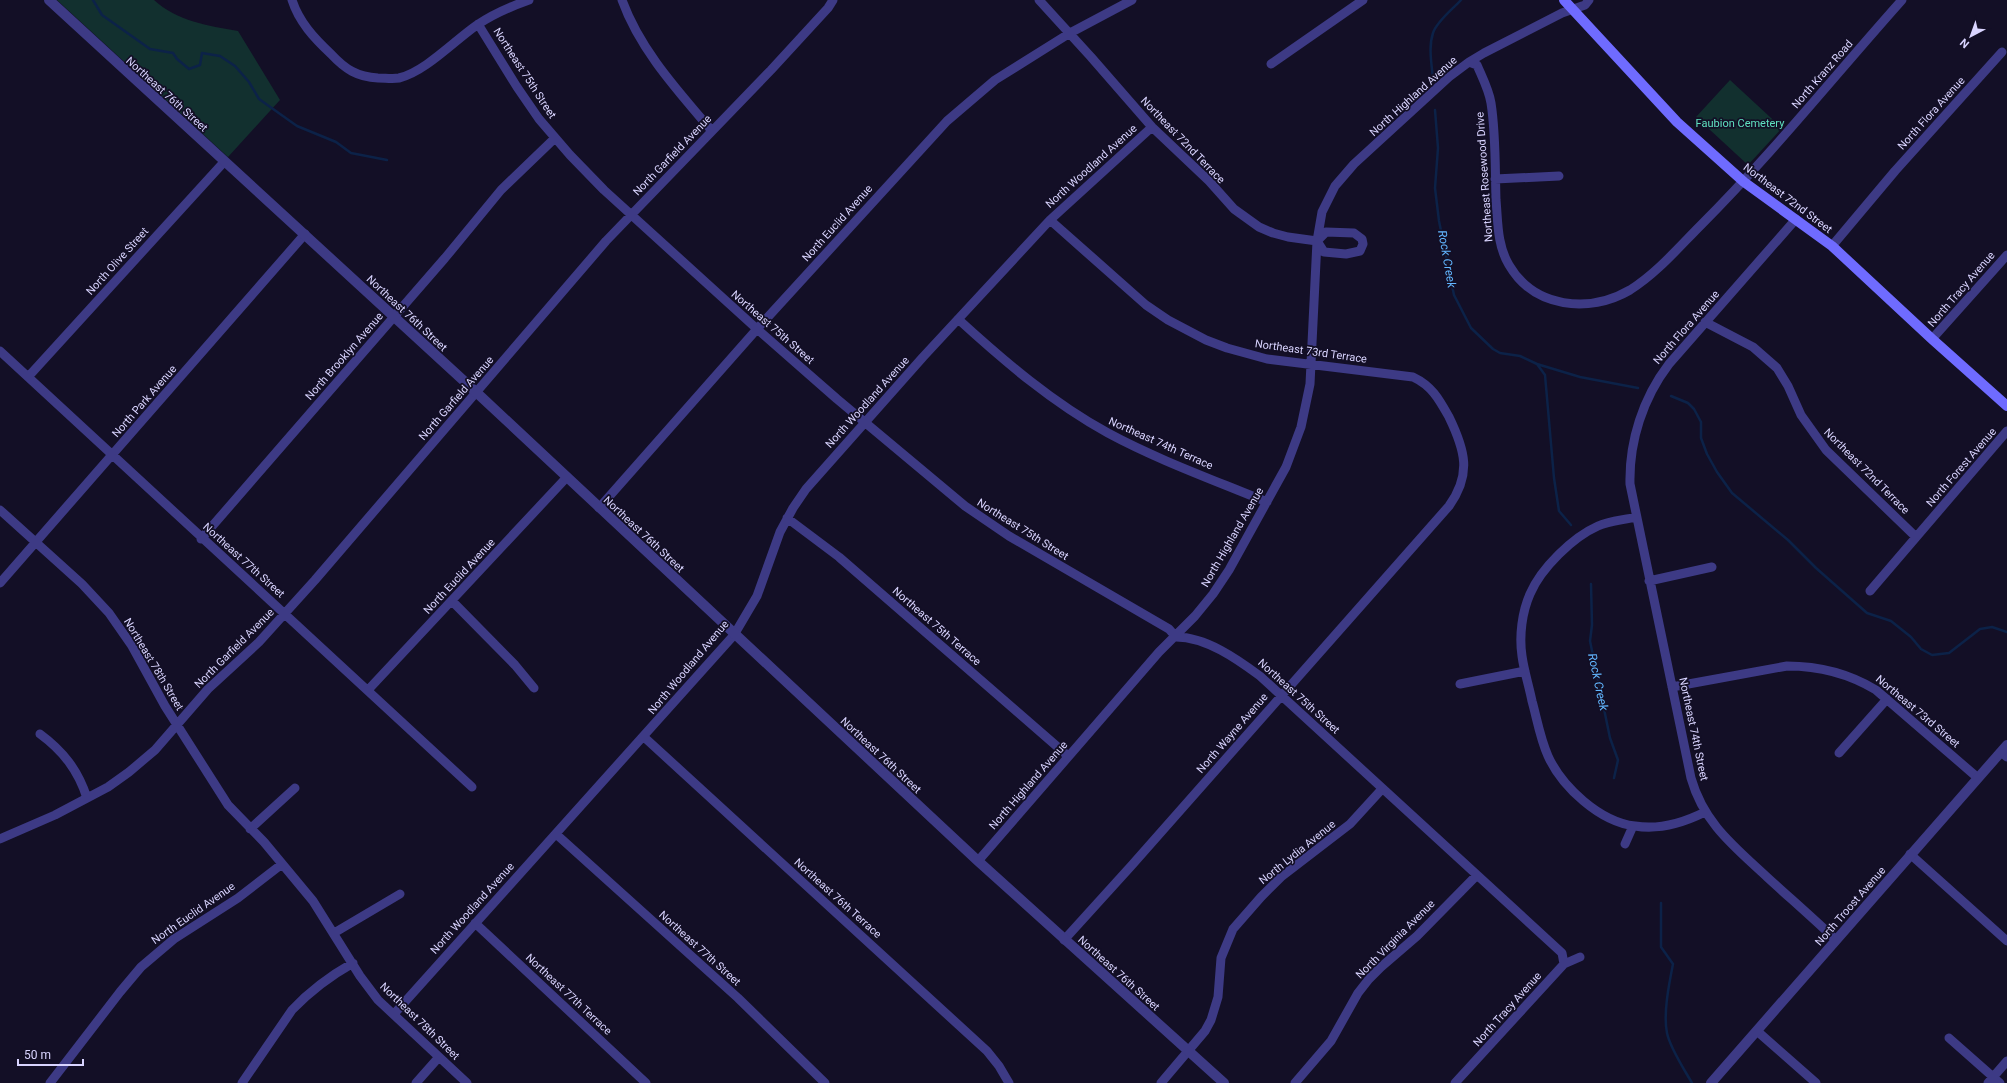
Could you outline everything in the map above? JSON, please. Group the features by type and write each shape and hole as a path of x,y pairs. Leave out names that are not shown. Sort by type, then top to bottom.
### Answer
{"main road":[{"name":"Northeast 72nd Street","path":"1564,0 1677,122 1744,182 1832,246 2007,406"}],"street":[{"name":"Northeast 76th Street","path":"48,0 476,392 734,635 978,861 1224,1083"},
{"path":"292,0 297,14 315,38 342,66 363,76 397,78 417,70 478,24 512,6 529,0"},
{"path":"622,0 633,24 652,56 712,131"},
{"name":"North Garfield Avenue","path":"0,839 55,815 87,798 129,772 155,750 223,674 259,642 286,613 606,241 823,14 833,0"},
{"name":"Northeast 72nd Terrace","path":"1039,0 1070,33 1152,127 1209,181 1223,199 1245,218 1259,227 1288,237 1317,241"},
{"name":"North Euclid Avenue","path":"599,508 757,330 947,121 996,80 1070,33 1132,0"},
{"path":"1271,64 1363,0"},
{"name":"North Highland Avenue","path":"978,861 1159,652 1176,637 1213,594 1286,468 1306,406 1312,364 1319,224 1326,201 1345,172 1449,78 1484,52 1562,13 1585,5 1590,0"},
{"name":"North Kranz Road","path":"1744,182 1902,0"},
{"name":"Northeast 75th Street","path":"478,24 517,87 555,138 599,185 757,330 865,422 982,518 1008,536 1169,629 1176,637 1187,637 1214,648 1244,664 1282,694 1476,876 1562,953 1564,964"},
{"name":"North Flora Avenue","path":"1832,246 1895,171 2002,52"},
{"name":"Northeast Rosewood Drive","path":"1470,62 1477,65 1491,103 1500,244 1504,255 1516,275 1525,285 1542,296 1556,302 1582,305 1594,304 1618,296 1644,280 1744,182"},
{"name":"North Woodland Avenue","path":"394,1014 734,635 757,596 771,553 787,518 806,489 958,319 1050,220 1152,127"},
{"name":"North Brooklyn Avenue","path":"201,538 501,190 555,138"},
{"name":"North Olive Street","path":"28,377 224,162"},
{"path":"1495,179 1560,176"},
{"name":"North Flora Avenue","path":"1636,517 1632,498 1630,470 1633,444 1642,412 1651,392 1662,373 1796,219"},
{"name":"Northeast 73rd Terrace","path":"1050,220 1146,305 1187,331 1226,348 1266,359 1413,377 1423,382 1436,393 1456,431 1461,442 1464,461"},
{"name":"North Park Avenue","path":"0,583 305,234"},
{"name":"North Tracy Avenue","path":"1932,339 2007,255"},
{"name":"Northeast 74th Terrace","path":"958,319 1022,374 1082,418 1133,446 1267,502"},
{"name":"Northeast 72nd Terrace","path":"1705,322 1753,347 1777,368 1788,386 1801,415 1826,450 1916,538"},
{"name":"Northeast 77th Street","path":"0,351 113,454 201,538 286,613 472,787"},
{"name":"North Forest Avenue","path":"1870,591 2007,431"},
{"name":"North Wayne Avenue","path":"1064,940 1449,506 1461,485 1464,461"},
{"name":"North Euclid Avenue","path":"368,690 567,478"},
{"name":"Northeast 78th Street","path":"0,510 82,584 109,613 132,646 177,726 217,790 250,829 264,842 313,901 369,988 394,1014 467,1083"},
{"path":"1636,517 1602,524 1587,531 1573,541 1560,554 1536,584 1528,600 1522,628 1522,656 1525,671 1544,745 1549,757 1562,779 1572,790 1594,808 1619,821 1633,826 1664,826 1682,822 1705,812"},
{"name":"Northeast 74th Street","path":"1636,517 1691,778 1705,812 1725,838 1836,940"},
{"name":"Northeast 75th Terrace","path":"787,518 839,557 1068,756"},
{"path":"1649,581 1712,567"},
{"path":"452,601 515,665 534,688"},
{"name":"Northeast 73rd Street","path":"1672,687 1769,668 1805,666 1825,668 1852,677 1876,690 1978,778"},
{"path":"1460,684 1525,671"},
{"path":"1838,754 1887,699"},
{"path":"40,734 58,749 70,762 80,779 87,798"},
{"name":"Northeast 76th Terrace","path":"644,737 987,1051 999,1066 1009,1083"},
{"name":"North Troost Avenue","path":"1711,1083 1910,854 1978,778 2005,751"},
{"path":"250,829 295,788"},
{"name":"North Lydia Avenue","path":"1161,1083 1205,1031 1215,1008 1221,958 1233,929 1271,887 1350,824 1382,789"},
{"path":"1625,844 1633,826"},
{"name":"Northeast 77th Street","path":"556,834 738,998 825,1083"},
{"path":"1910,854 2007,941"},
{"name":"North Euclid Avenue","path":"50,1083 141,967 174,939 238,898 282,864"},
{"name":"North Virginia Avenue","path":"1295,1083 1331,1041 1355,998 1369,979 1417,936 1476,876"},
{"path":"334,933 400,894"},
{"name":"Northeast 77th Terrace","path":"475,923 646,1083"},
{"name":"North Tracy Avenue","path":"1456,1083 1564,964 1580,957"},
{"path":"242,1083 292,1010 335,973 353,963"},
{"path":"1757,1031 1816,1083"},
{"path":"1949,1038 1994,1081 2007,1061"},
{"path":"416,1083 439,1057"}],"green space":[{"path":"57,0 154,0 173,13 193,22 238,31 280,100 228,157"},
{"name":"Faubion Cemetery","path":"1730,80 1782,128 1748,165 1696,117"}],"waterway":[{"path":"93,0 102,15 150,49 173,53 177,59 189,69 200,65 202,53 220,56 235,66 249,82 259,99 297,126 336,142 351,153 387,160"},
{"name":"Rock Creek","path":"1433,80 1431,51 1433,33 1442,20 1461,0"},
{"name":"Rock Creek","path":"1435,110 1438,148 1435,188 1439,221 1454,295 1471,328 1493,349 1500,353 1520,356 1537,364 1545,375 1554,478 1559,511 1571,525"},
{"path":"1537,364 1580,377 1638,388"},
{"path":"1671,396 1688,403 1694,409 1701,422 1701,438 1707,454 1717,472 1732,493 1788,540 1816,568 1867,613 1891,621 1911,637 1921,649 1932,655 1949,653 1980,629 1992,627 2007,632"},
{"name":"Rock Creek","path":"1591,584 1592,625 1590,641 1610,738 1618,760 1614,778"},
{"name":"Rock Creek","path":"1661,903 1661,947 1673,964 1666,1008 1667,1033 1674,1052 1692,1083"}]}
